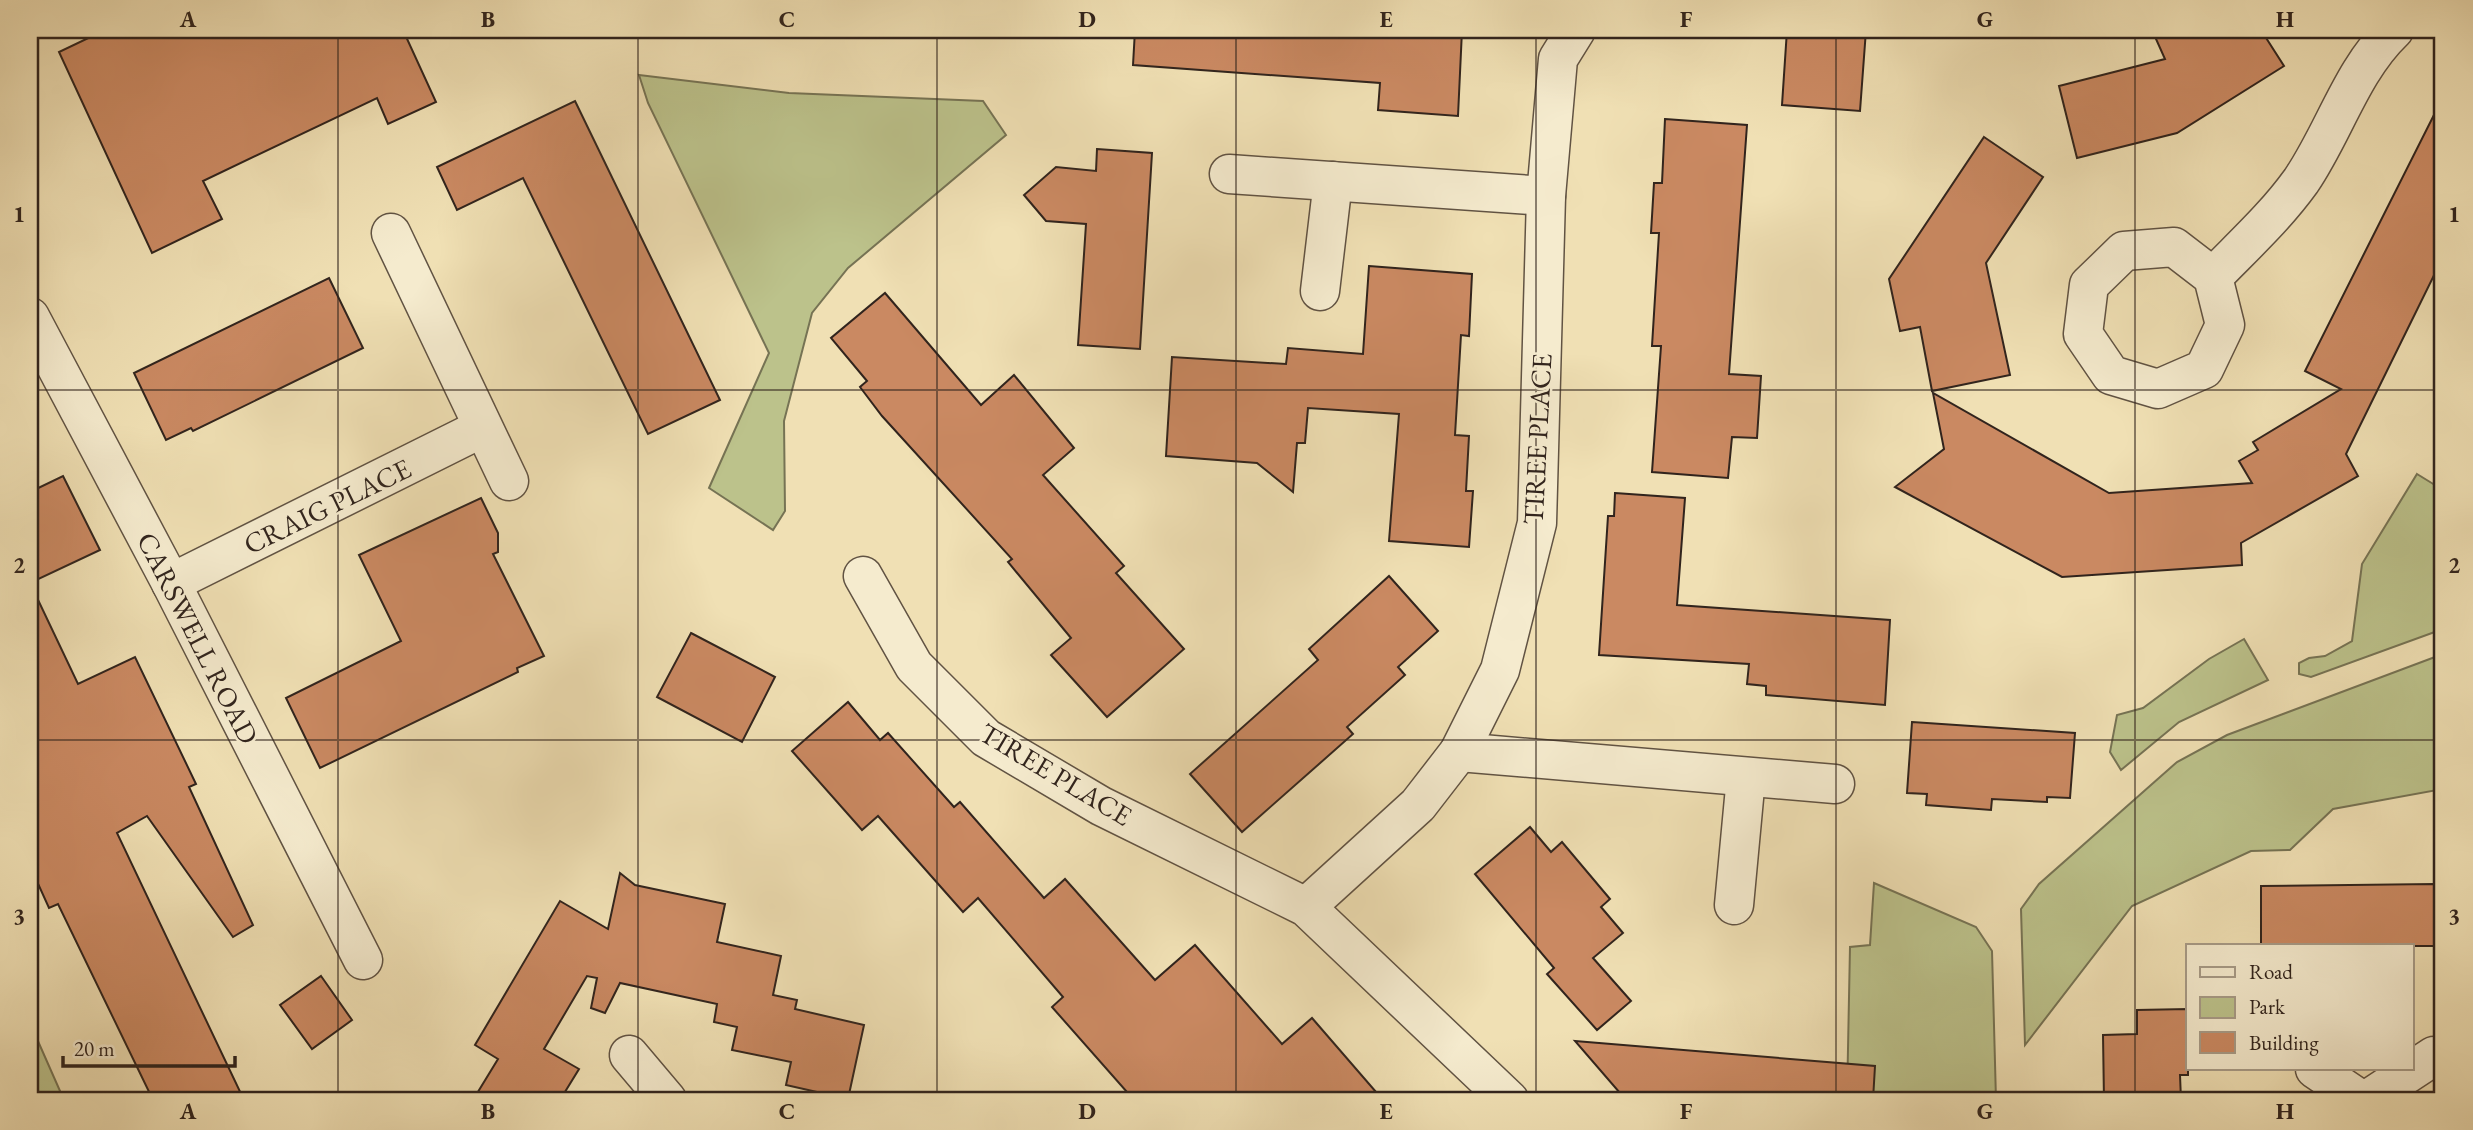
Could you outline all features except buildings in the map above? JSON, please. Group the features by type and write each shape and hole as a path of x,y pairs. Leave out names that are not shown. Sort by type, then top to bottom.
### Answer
{"street":[{"name":"TIREE PLACE","path":"1306,907 1418,806 1459,752 1500,670 1537,523 1546,196 1558,59 1576,30"},
{"path":"2213,277 2264,228 2302,179 2344,101 2383,40 2394,30"},
{"path":"1229,174 1546,196"},
{"path":"1320,291 1333,181"},
{"path":"391,233 509,481"},
{"name":"CARSWELL ROAD","path":"30,317 171,583 363,960"},
{"name":"CRAIG PLACE","path":"171,583 482,428"},
{"name":"TIREE PLACE","path":"863,576 914,666 986,738 1101,806 1306,907 1509,1100"},
{"path":"1459,752 1835,784"},
{"path":"1734,905 1746,777"},
{"path":"629,1055 667,1100"},
{"path":"2414,1069 2434,1056"},
{"path":"2316,1070 2361,1100"},
{"path":"2367,1100 2413,1070"}],"green space":[{"path":"639,75 789,93 983,101 1006,135 848,268 812,313 784,421 785,511 773,530 709,488 769,353 648,103"},
{"path":"2417,474 2443,490 2443,629 2311,677 2299,674 2299,663 2309,658 2325,656 2352,641 2362,564"},
{"path":"2244,639 2268,680 2179,722 2121,770 2110,752 2117,715 2143,708 2209,659"},
{"path":"2443,654 2443,789 2333,809 2290,850 2251,851 2132,906 2025,1045 2021,909 2039,884 2177,762 2227,735"},
{"path":"1874,883 1976,927 1992,951 1996,1100 1847,1100 1850,947 1870,945"},
{"path":"30,1023 64,1100 30,1100"}]}
